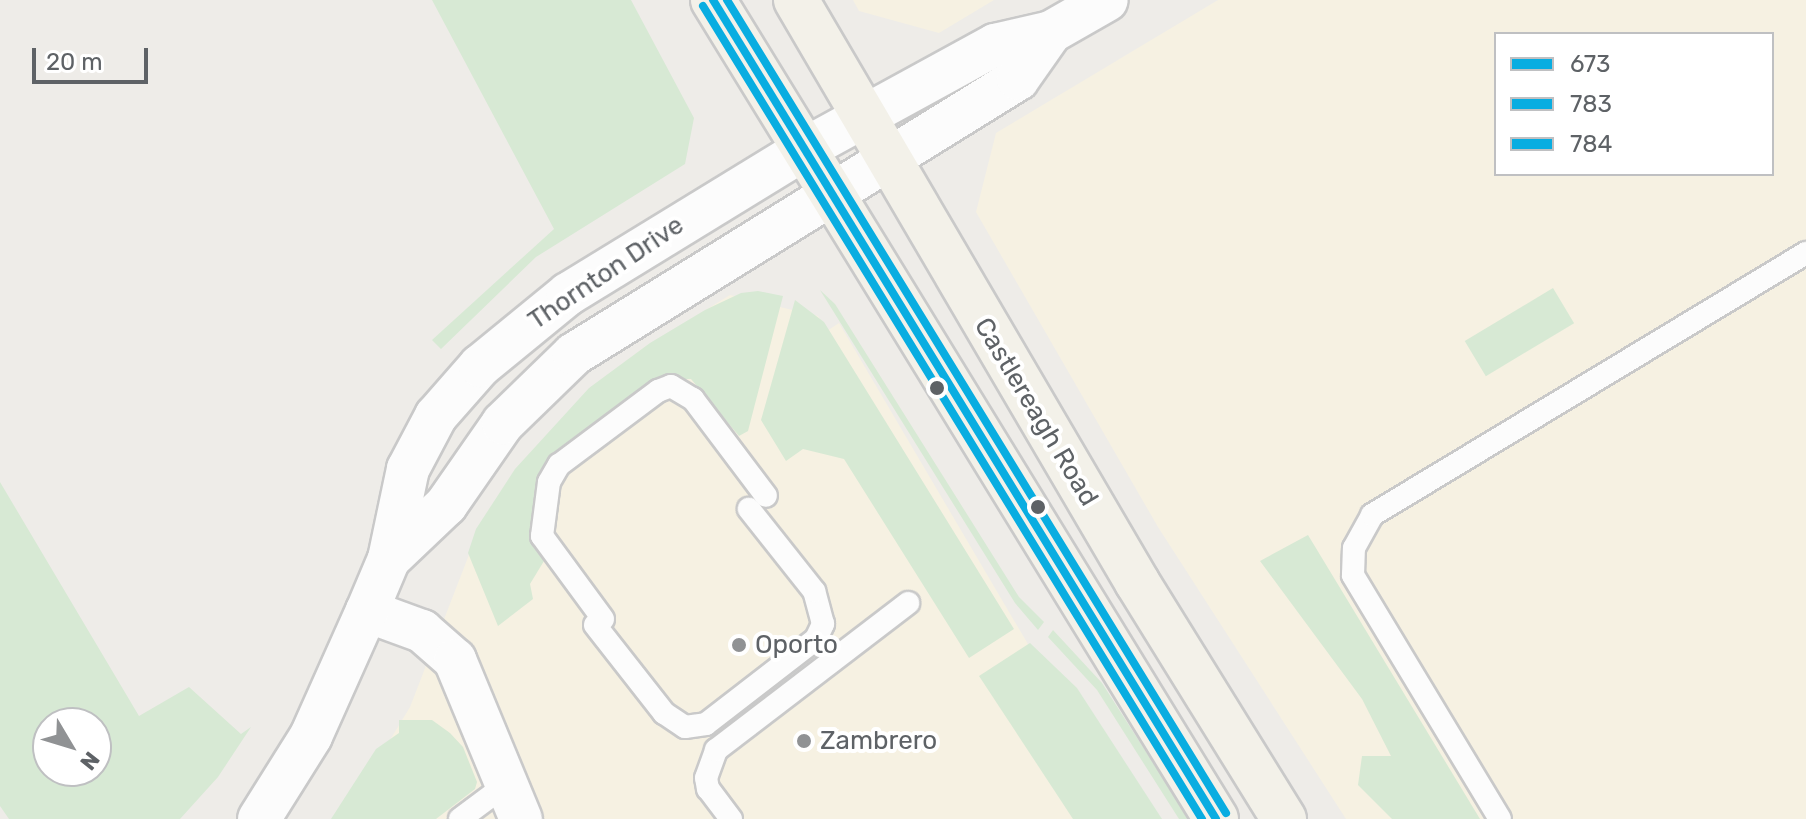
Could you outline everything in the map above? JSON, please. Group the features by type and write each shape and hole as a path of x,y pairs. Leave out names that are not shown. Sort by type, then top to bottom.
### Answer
{"main road":[{"path":"713,0 1216,819"},
{"name":"Castlereagh Road","path":"796,0 886,159 1284,819"}],"street":[{"path":"1051,32 1107,0"},
{"name":"Thornton Drive","path":"389,559 446,505 503,423 574,354 1018,79 1051,32"},
{"name":"Thornton Drive","path":"259,819 311,736 367,611 389,559 408,469 436,416 480,366 568,294 803,150 995,45 1051,32"},
{"path":"367,611 422,631 455,660 514,802"}],"lane":[{"path":"1500,819 1353,575 1354,548 1372,515 1806,253"},
{"path":"666,387 686,392 814,591 823,624 816,639 706,724 685,727 664,713 599,622 542,536 549,482 559,465 646,400 666,387"},
{"path":"731,819 708,789 708,768 716,750 908,603"},
{"path":"460,819 514,802"}],"shaded area":[{"path":"853,0 994,0 939,33 859,11"},
{"path":"1218,0 1806,0 1806,819 1346,819 1158,527 976,212 996,133"},
{"path":"730,295 818,316 827,331 839,323 1045,673 1140,819 342,819 410,707 472,547 593,387 642,349"}],"green space":[{"path":"432,0 631,0 694,118 685,164 536,257 441,349 432,340 554,229"},
{"path":"1553,288 1574,323 1486,376 1465,341"},
{"path":"820,290 835,304 1019,597 1044,622 1038,630 1015,603"},
{"path":"758,291 783,296 748,431 739,436 691,379 660,379 538,490 530,527 544,561 530,584 533,599 498,626 468,553 476,529 515,469 589,388 650,343 705,310 741,293"},
{"path":"795,300 824,322 1014,629 969,658 844,459 803,449 786,461 761,420"},
{"path":"0,482 139,716 189,687 241,734 251,727 218,777 180,819 9,819 0,806"},
{"path":"1308,535 1480,819 1392,819 1358,785 1362,756 1391,756 1362,699 1260,561"},
{"path":"1053,630 1102,683 1189,819 1179,819 1097,690 1048,637"},
{"path":"1030,643 1077,688 1162,819 1073,819 979,676"},
{"path":"399,720 432,720 450,733 463,747 477,782 475,789 436,819 331,819 376,749 399,733"}],"transit line":[{"name":"673","path":"713,0 1216,819"},
{"name":"784","path":"727,0 1226,813"},
{"name":"783","path":"703,6 1202,819"}],"place":[{"name":"Oporto","path":"739,645"},
{"name":"Zambrero","path":"804,741"}]}
